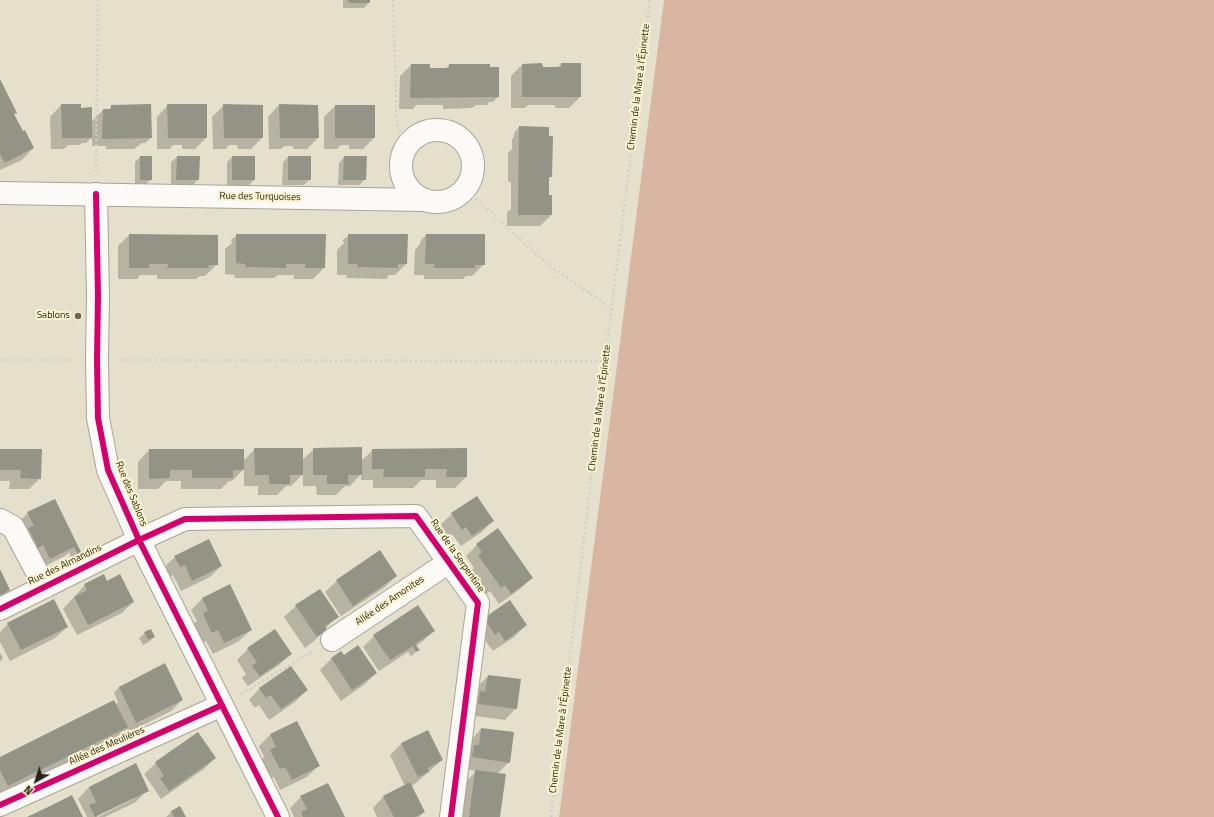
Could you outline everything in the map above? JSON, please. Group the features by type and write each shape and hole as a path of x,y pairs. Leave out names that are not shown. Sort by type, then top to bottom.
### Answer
{"street":[{"path":"438,129 449,131 461,138 470,151 474,163 470,182 463,187 463,192 451,200 438,202 424,200 409,190 402,177 401,157 417,135 426,131 438,129"},
{"path":"0,193 96,194"},
{"name":"Rue des Turquoises","path":"96,194 424,200"},
{"name":"Rue des Sablons","path":"96,194 98,418 108,470 139,540 278,817"},
{"name":"Rue de la Serpentine","path":"139,540 185,519 416,516 478,603 451,817"},
{"path":"0,520 13,527 45,587"},
{"name":"Rue des Almandins","path":"0,609 139,540"},
{"name":"Allée des Amonites","path":"332,640 449,562"},
{"name":"Allée des Meulières","path":"0,806 222,705"}],"path":[{"path":"96,194 98,0"},
{"path":"393,0 397,124 409,146"},
{"path":"463,187 546,263 612,310"},
{"path":"0,360 605,362"},
{"path":"222,705 332,640"}],"shaded area":[{"path":"664,0 1214,0 1214,817 559,817"}],"building":[{"path":"348,0 370,0 370,3 349,3"},
{"path":"542,63 543,67 561,67 561,63 581,63 581,97 522,97 522,64"},
{"path":"411,64 430,64 430,68 449,68 449,64 490,64 490,67 499,67 499,97 410,98"},
{"path":"0,79 17,113 14,114 23,131 25,130 34,148 5,163 0,154"},
{"path":"61,104 81,104 81,108 92,107 92,138 62,138"},
{"path":"151,104 152,138 102,139 103,109 111,109 111,105"},
{"path":"167,104 207,104 207,138 168,138"},
{"path":"223,104 263,105 263,138 224,138"},
{"path":"279,104 318,105 319,138 280,138"},
{"path":"335,105 375,105 375,138 335,138"},
{"path":"519,126 549,127 549,136 553,136 552,177 549,177 549,195 552,195 552,215 518,215"},
{"path":"140,156 152,156 152,180 140,180"},
{"path":"177,156 200,156 199,180 176,180"},
{"path":"232,156 255,156 255,180 232,180"},
{"path":"288,156 311,156 311,180 288,180"},
{"path":"344,156 367,156 366,180 343,180"},
{"path":"129,234 218,235 218,265 209,265 208,268 167,268 168,264 149,264 149,268 129,268"},
{"path":"236,234 326,234 325,268 305,268 305,264 286,264 286,268 245,267 245,264 236,263"},
{"path":"348,234 408,234 407,264 398,264 398,268 357,267 357,264 348,264"},
{"path":"426,234 485,234 485,265 475,265 475,268 434,268 435,264 425,264"},
{"path":"362,447 362,475 348,475 349,484 327,484 327,475 313,475 313,448"},
{"path":"254,448 303,448 303,475 290,475 290,484 269,484 269,475 255,475"},
{"path":"467,448 467,477 446,477 447,469 425,469 425,477 383,477 384,469 372,469 372,449"},
{"path":"0,449 42,449 41,479 20,478 21,470 0,470"},
{"path":"149,449 244,449 244,470 233,470 233,478 192,478 192,470 170,470 170,478 149,479"},
{"path":"477,496 494,521 472,536 466,527 462,530 451,513"},
{"path":"55,499 82,554 79,556 74,547 50,559 43,545 38,548 28,528 34,526 27,512"},
{"path":"498,528 533,578 511,594 505,585 501,588 478,555 482,552 476,544"},
{"path":"209,539 222,566 192,581 185,565 180,567 174,556"},
{"path":"380,550 397,576 353,606 336,580"},
{"path":"0,569 10,590 0,595"},
{"path":"104,574 107,581 120,574 134,602 88,625 74,597 87,590 84,584"},
{"path":"230,584 252,630 224,643 218,630 212,633 207,623 203,613 208,611 202,598"},
{"path":"320,589 339,617 325,626 327,630 317,637 295,605"},
{"path":"54,599 68,627 21,650 7,623"},
{"path":"510,600 527,625 505,641 499,632 495,635 484,618"},
{"path":"418,605 435,631 415,644 420,650 416,652 413,646 390,660 373,635"},
{"path":"151,629 155,637 148,640 144,632"},
{"path":"275,629 292,654 260,676 252,666 257,662 247,648"},
{"path":"358,645 377,673 352,690 331,658 341,651 344,655"},
{"path":"165,663 183,700 136,723 119,687"},
{"path":"291,666 308,690 281,709 271,695 266,698 259,688"},
{"path":"488,675 521,679 517,709 478,704 480,691 485,692"},
{"path":"114,700 128,727 8,786 0,770 0,757"},
{"path":"297,721 320,766 292,780 285,767 280,769 270,750 276,747 270,734"},
{"path":"481,728 514,732 510,763 472,757 474,745 479,745"},
{"path":"428,730 443,760 428,768 429,772 418,777 401,743"},
{"path":"198,732 216,758 169,791 160,778 164,776 155,762"},
{"path":"136,763 149,791 95,817 89,805 96,802 89,787"},
{"path":"475,770 506,774 500,817 469,817"},
{"path":"410,782 425,812 415,817 394,817 383,796"},
{"path":"328,783 345,817 303,817 301,812 307,809 300,796"},
{"path":"72,795 83,817 27,817 48,807"},
{"path":"180,806 186,817 174,817 171,811"}],"cycle path":[{"path":"96,194 98,418 108,470 139,540 278,817"},
{"path":"0,609 139,540 185,519 416,516 478,603 451,817"},
{"path":"0,805 222,705"}],"place":[{"name":"Sablons","path":"78,316"}]}
